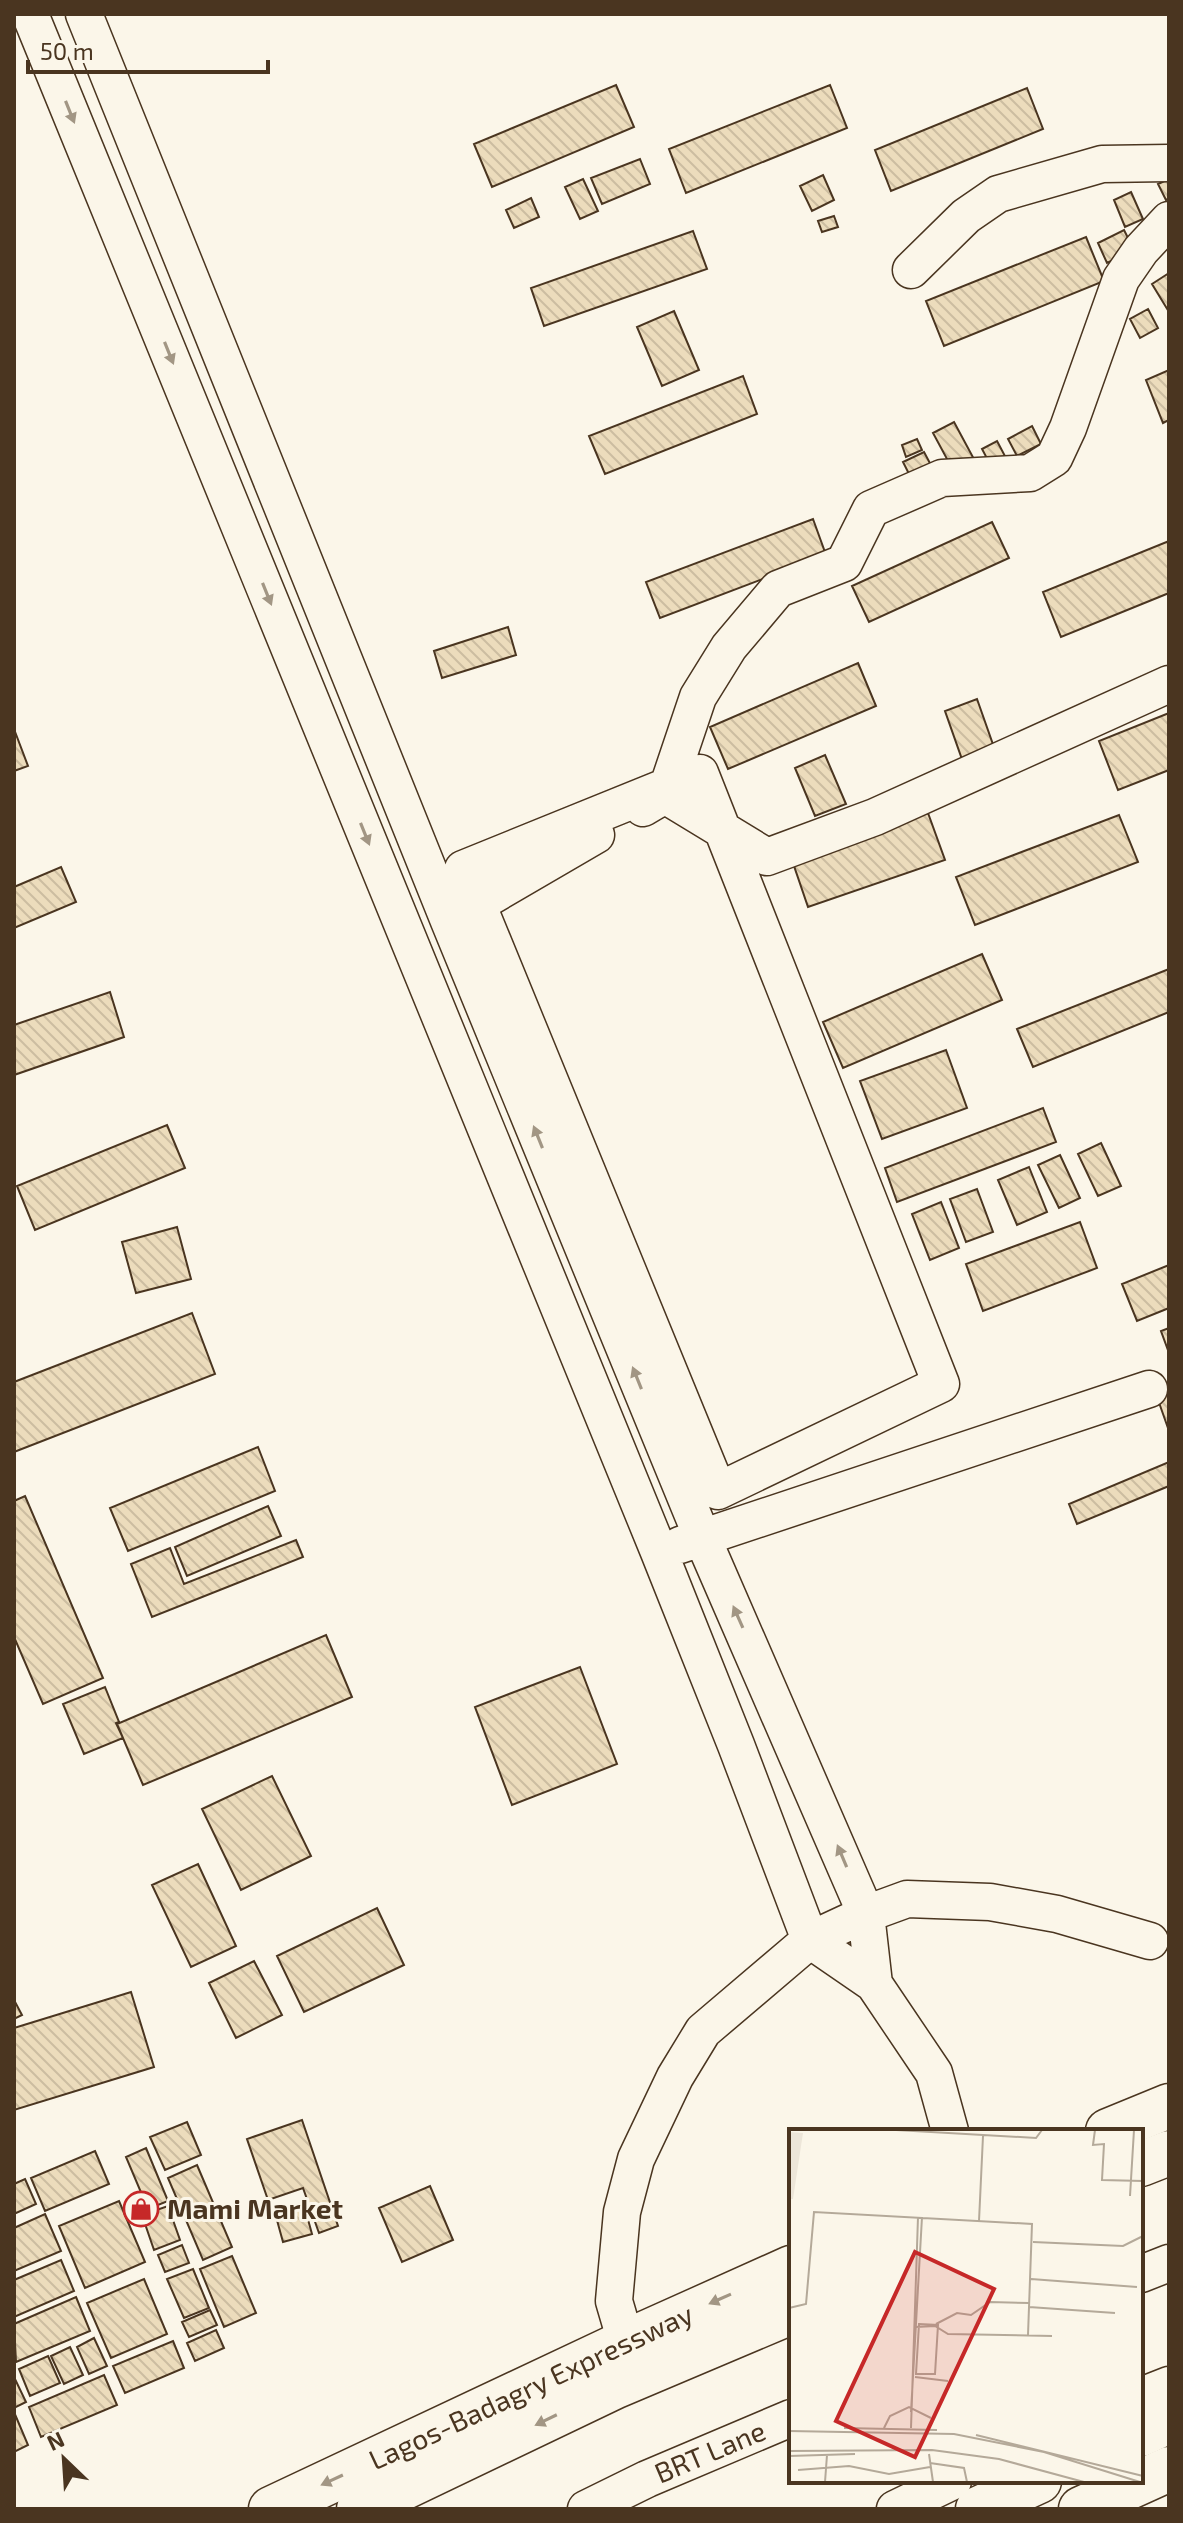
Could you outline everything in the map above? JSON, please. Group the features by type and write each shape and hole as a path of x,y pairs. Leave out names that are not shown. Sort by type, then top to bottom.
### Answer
{"main road":[{"path":"1113,2129 1169,2106"},
{"path":"1143,2163 1169,2153"},
{"name":"Lagos-Badagry Expressway","path":"271,2509 789,2269"},
{"name":"Lagos-Badagry Expressway","path":"359,2509 616,2386 789,2313"},
{"path":"1143,2433 1169,2421"},
{"path":"1143,2481 1169,2469"},
{"path":"978,2509 1035,2483"},
{"path":"998,2509 1045,2483"},
{"path":"1081,2509 1138,2483"}],"street":[{"path":"30,14 659,1552 810,1940 874,1984 934,2073 949,2129"},
{"path":"84,14 449,921 702,1537 866,1914 874,1984"},
{"path":"911,270 966,216 998,194 1102,164 1169,163"},
{"path":"407,936 449,921 665,795 698,697 729,647 778,589 844,563 871,509 942,478 1030,473 1054,458 1068,428 1121,279 1141,250 1169,220"},
{"path":"665,795 767,857 875,817 1169,684"},
{"path":"700,773 941,1384 718,1491 463,869 700,773"},
{"path":"659,1552 1149,1389"},
{"path":"626,2342 614,2301 622,2212 636,2159 675,2077 703,2031 810,1940 907,1899 990,1902 1057,1914 1150,1941"},
{"path":"1143,2273 1169,2263"},
{"path":"1143,2395 1169,2385"},
{"name":"BRT Lane","path":"586,2509 647,2479 789,2419"},
{"path":"895,2509 949,2483"}],"building":[{"path":"616,85 634,127 492,187 474,144"},
{"path":"830,85 847,128 686,193 669,149"},
{"path":"1027,88 1043,129 891,191 875,150"},
{"path":"640,159 650,184 602,204 591,178"},
{"path":"823,175 834,200 812,211 800,186"},
{"path":"583,179 598,211 580,219 565,187"},
{"path":"1169,179 1169,199 1166,200 1158,184"},
{"path":"1131,192 1143,219 1125,227 1114,200"},
{"path":"531,198 539,217 514,228 506,210"},
{"path":"834,216 838,227 822,232 818,221"},
{"path":"1124,230 1134,250 1107,263 1098,243"},
{"path":"693,231 707,269 544,326 531,288"},
{"path":"1086,237 1104,281 944,346 926,301"},
{"path":"1169,273 1169,312 1152,284"},
{"path":"1148,309 1158,328 1140,338 1130,319"},
{"path":"674,311 699,370 662,386 637,327"},
{"path":"1169,370 1169,420 1163,423 1146,380"},
{"path":"743,376 757,414 605,474 589,436"},
{"path":"954,422 975,461 954,472 933,433"},
{"path":"1032,426 1041,444 1017,456 1008,439"},
{"path":"917,439 922,450 906,457 902,445"},
{"path":"997,441 1006,458 991,466 982,449"},
{"path":"924,452 932,467 911,478 903,462"},
{"path":"813,519 826,555 660,618 646,582"},
{"path":"992,522 1009,558 869,622 852,586"},
{"path":"1169,541 1169,593 1061,637 1043,592"},
{"path":"508,627 516,655 442,678 434,651"},
{"path":"858,663 876,706 728,769 710,727"},
{"path":"977,699 996,753 964,765 945,711"},
{"path":"1169,713 1169,770 1118,790 1099,741"},
{"path":"14,729 28,766 14,771"},
{"path":"825,755 846,804 815,816 795,768"},
{"path":"928,813 945,860 808,907 792,860"},
{"path":"1119,815 1138,862 975,925 956,877"},
{"path":"61,867 76,902 14,928 14,887"},
{"path":"982,954 1002,1000 843,1068 823,1022"},
{"path":"1169,969 1169,1012 1033,1067 1017,1029"},
{"path":"110,992 124,1037 14,1075 14,1025"},
{"path":"946,1050 967,1108 882,1139 860,1081"},
{"path":"1043,1108 1056,1142 897,1202 885,1168"},
{"path":"167,1125 185,1168 35,1230 17,1186"},
{"path":"1101,1143 1121,1186 1098,1196 1078,1154"},
{"path":"1060,1155 1080,1198 1059,1208 1038,1165"},
{"path":"1029,1167 1047,1212 1017,1225 998,1180"},
{"path":"977,1189 993,1232 966,1242 950,1199"},
{"path":"941,1202 959,1248 930,1260 912,1214"},
{"path":"1080,1222 1097,1268 983,1311 966,1264"},
{"path":"177,1227 191,1279 136,1293 122,1242"},
{"path":"1169,1265 1169,1308 1137,1321 1122,1284"},
{"path":"192,1313 215,1374 14,1452 14,1382"},
{"path":"1169,1328 1169,1353 1161,1331"},
{"path":"1169,1390 1169,1431 1156,1394"},
{"path":"258,1447 275,1491 128,1551 110,1508"},
{"path":"1169,1462 1169,1486 1077,1524 1069,1504"},
{"path":"25,1496 103,1678 43,1704 14,1637 14,1501"},
{"path":"268,1506 281,1536 187,1576 175,1547"},
{"path":"296,1540 303,1557 152,1617 131,1564 170,1548 184,1584"},
{"path":"326,1635 352,1697 143,1785 117,1724"},
{"path":"580,1667 617,1764 512,1805 475,1707"},
{"path":"105,1687 123,1738 84,1754 63,1704"},
{"path":"272,1776 311,1856 241,1890 202,1809"},
{"path":"198,1864 236,1946 191,1967 152,1885"},
{"path":"377,1908 404,1965 304,2012 277,1956"},
{"path":"254,1961 282,2015 236,2038 209,1983"},
{"path":"131,1992 154,2067 14,2110 14,2028"},
{"path":"14,2000 22,2015 14,2019"},
{"path":"302,2120 338,2226 319,2233 303,2188 268,2200 247,2139"},
{"path":"187,2122 201,2155 165,2170 150,2137"},
{"path":"146,2148 168,2201 148,2209 126,2157"},
{"path":"95,2151 109,2184 45,2211 31,2178"},
{"path":"197,2165 232,2247 203,2260 168,2178"},
{"path":"25,2179 36,2204 14,2214 14,2184"},
{"path":"430,2186 453,2240 402,2262 379,2208"},
{"path":"119,2201 145,2262 85,2288 59,2226"},
{"path":"304,2205 312,2234 283,2242 275,2213"},
{"path":"168,2206 180,2240 154,2250 142,2215"},
{"path":"45,2214 61,2251 14,2271 14,2228"},
{"path":"182,2245 189,2263 165,2272 158,2255"},
{"path":"232,2256 256,2313 224,2327 200,2269"},
{"path":"61,2260 74,2291 14,2317 14,2280"},
{"path":"193,2269 209,2308 184,2318 167,2279"},
{"path":"144,2279 167,2334 111,2358 87,2303"},
{"path":"76,2297 90,2331 16,2362 14,2324"},
{"path":"210,2310 217,2325 189,2337 182,2322"},
{"path":"216,2330 224,2348 195,2361 187,2343"},
{"path":"94,2338 107,2366 89,2374 77,2347"},
{"path":"173,2341 184,2368 125,2393 113,2366"},
{"path":"70,2347 83,2375 64,2384 51,2356"},
{"path":"48,2356 60,2383 30,2396 19,2369"},
{"path":"104,2375 117,2405 41,2437 29,2407"},
{"path":"14,2377 26,2402 14,2408"},
{"path":"14,2412 28,2445 14,2452"}],"place":[{"name":"Mami Market","path":"141,2209"}]}
